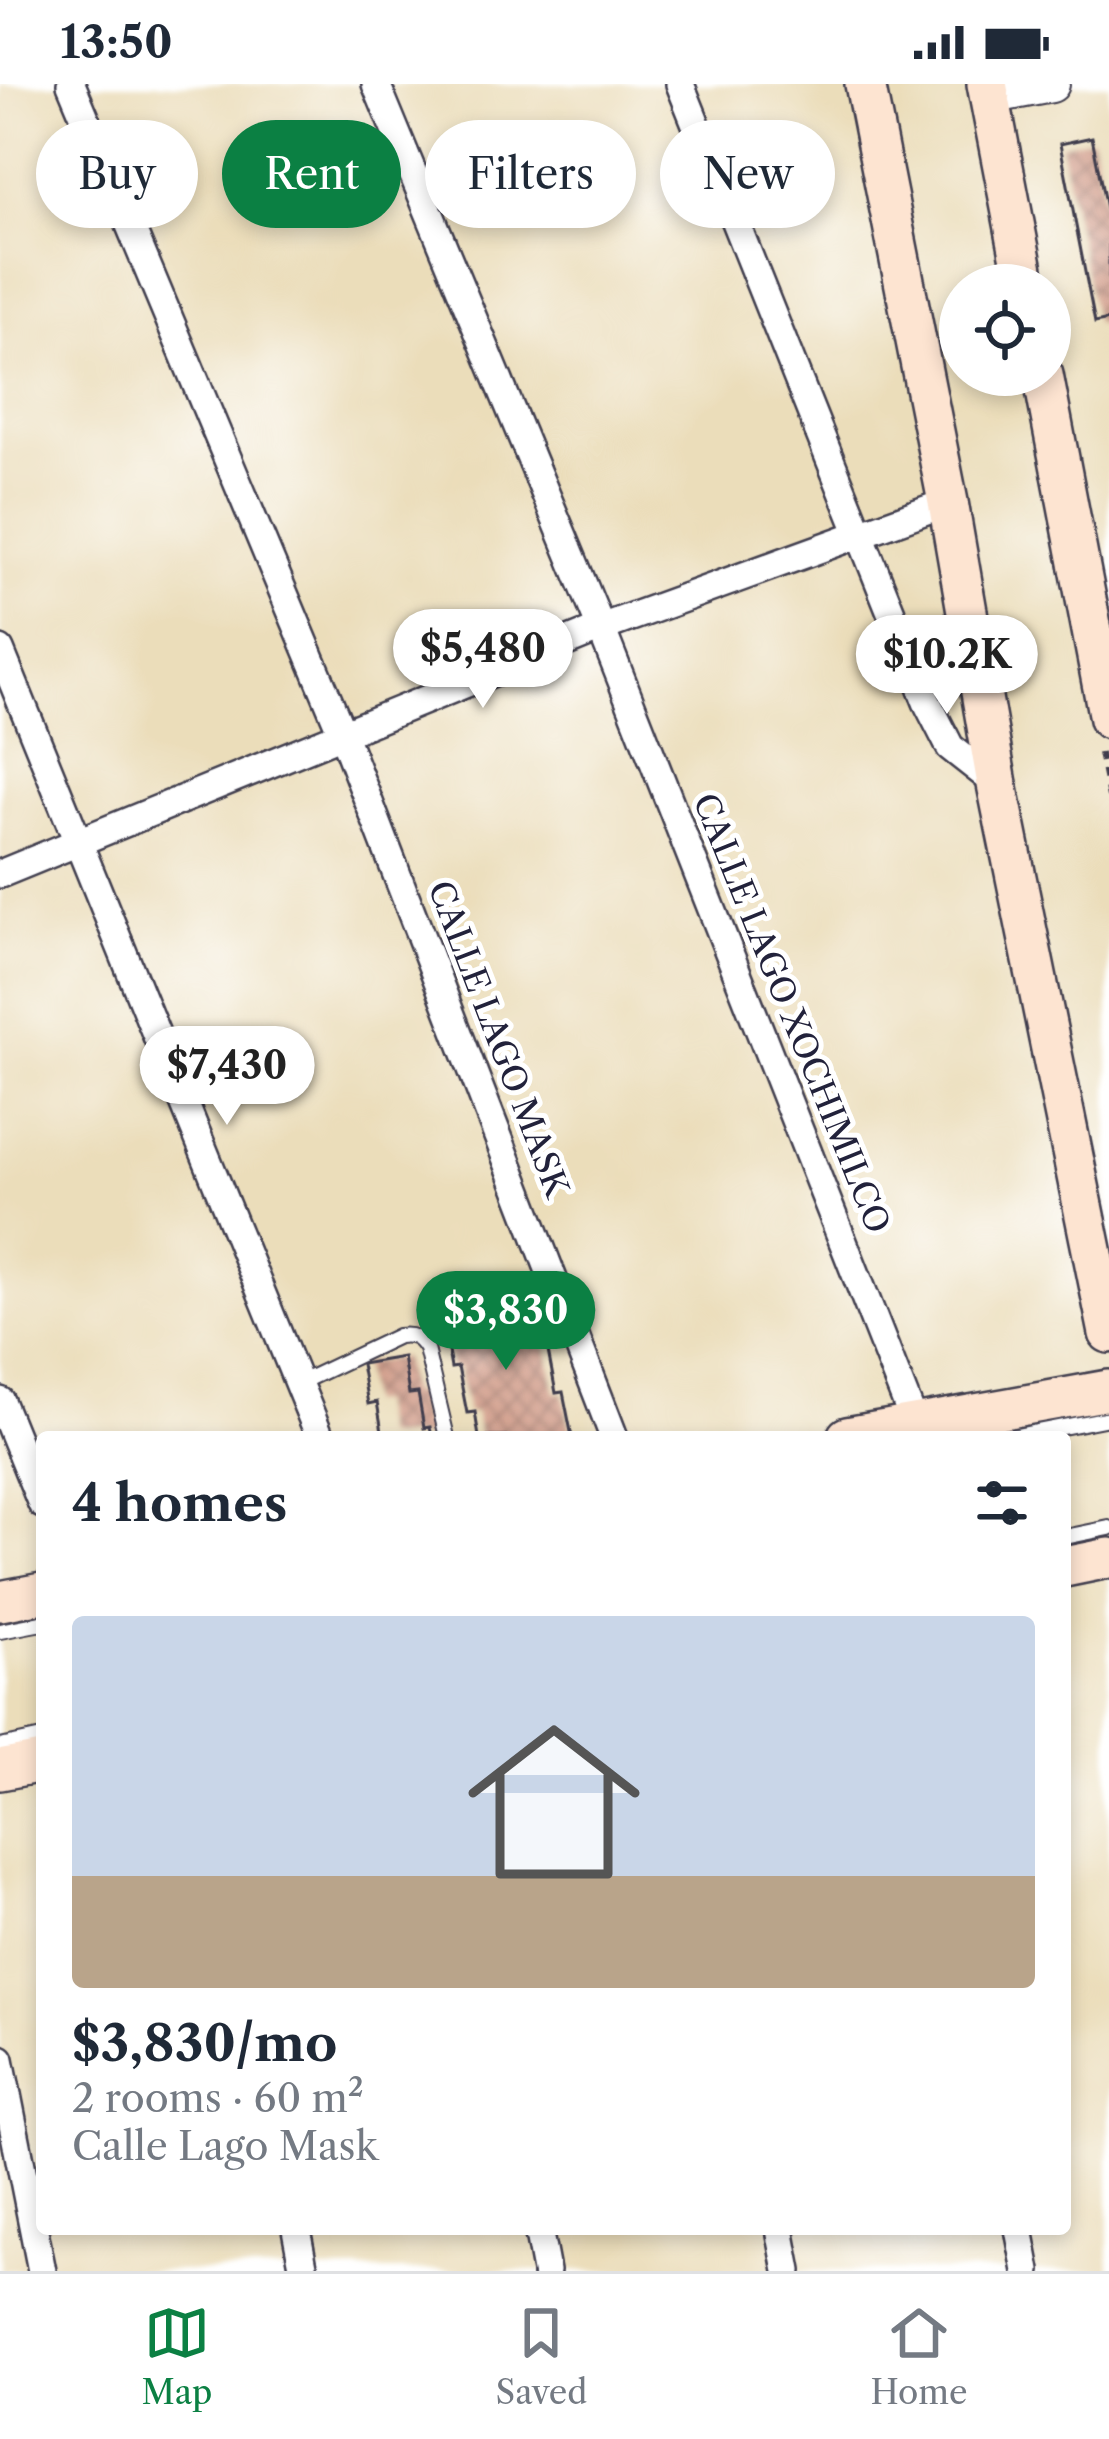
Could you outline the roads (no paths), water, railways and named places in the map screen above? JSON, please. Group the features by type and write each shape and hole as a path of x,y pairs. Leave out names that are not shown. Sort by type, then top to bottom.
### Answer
{"main road":[{"path":"865,84 948,502 997,784 1109,1333"},
{"path":"988,90 1022,264"},
{"path":"1047,396 1109,719"},
{"path":"878,1431 1109,1390"},
{"path":"1071,1566 1109,1558"},
{"path":"0,1601 36,1594"},
{"path":"0,1770 36,1763"}],"street":[{"name":"CALLE LAGO MASK","path":"71,84 343,735 612,1431"},
{"name":"CALLE LAGO XOCHIMILCO","path":"376,84 601,628 915,1424"},
{"path":"680,84 927,702 950,747 997,784"},
{"path":"988,90 1051,84"},
{"path":"0,874 601,628 948,502"},
{"path":"0,650 317,1431"},
{"path":"0,1401 36,1489"},
{"path":"0,2059 42,2271"},
{"path":"297,2235 304,2271"},
{"path":"539,2235 546,2271"},
{"path":"781,2235 788,2271"},
{"path":"1020,2235 1027,2271"}],"lane":[{"path":"297,1384 410,1334 426,1349 446,1431"},
{"path":"1042,1431 1109,1418"},
{"path":"1071,1536 1109,1528"},
{"path":"0,1631 36,1624"},
{"path":"0,1747 36,1739"}]}
